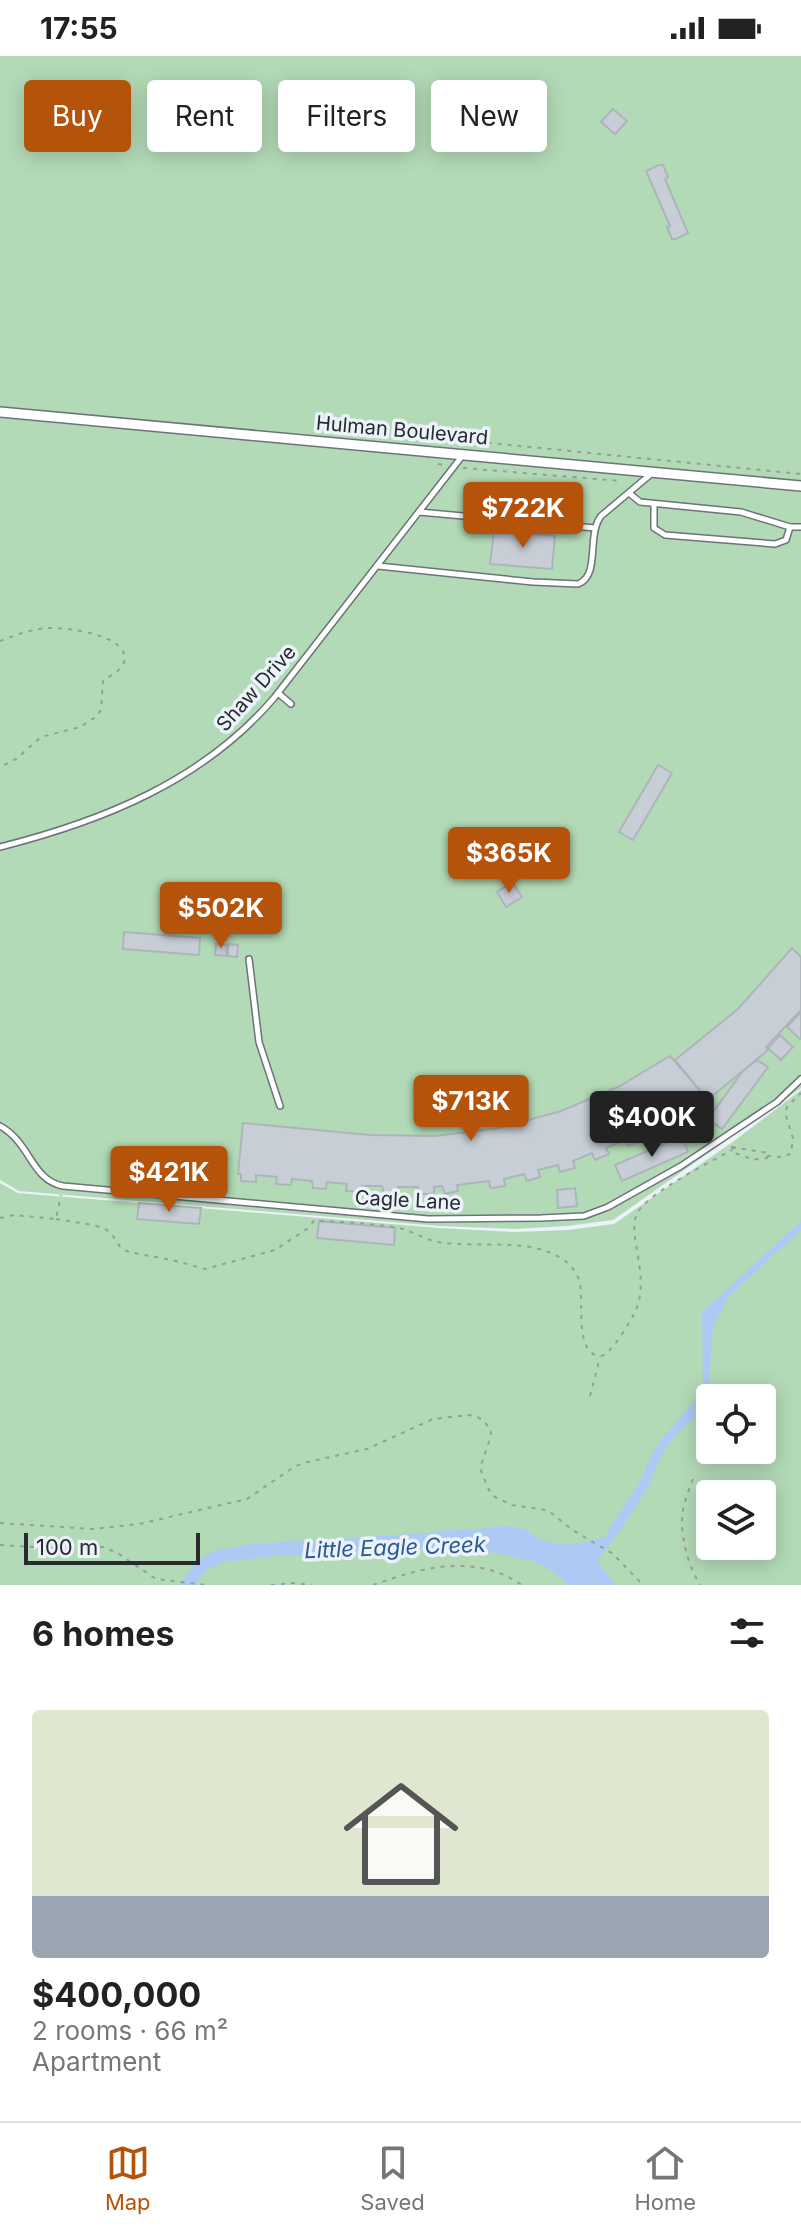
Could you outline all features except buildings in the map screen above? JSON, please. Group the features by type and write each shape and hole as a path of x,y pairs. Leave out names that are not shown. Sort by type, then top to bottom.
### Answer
{"street":[{"name":"Hulman Boulevard","path":"0,412 801,486"}],"lane":[{"name":"Shaw Drive","path":"0,847 77,824 117,808 181,778 222,749 278,693 466,454"},
{"path":"377,566 578,584 589,578 595,528 601,516 654,471"},
{"path":"629,493 640,502 741,512 790,527 801,527"},
{"path":"654,504 654,528 665,535 775,544 786,540 790,527"},
{"path":"418,512 595,528"},
{"path":"278,693 291,704"},
{"path":"249,959 259,1042 280,1106"},
{"name":"Cagle Lane","path":"63,1186 428,1219 584,1216 608,1207 681,1166 777,1102 801,1079"},
{"path":"0,1126 14,1135 46,1180 63,1186"}],"path":[{"path":"466,454 470,441 801,474"},
{"path":"438,464 641,483"},
{"path":"0,641 44,628 66,628 109,640 124,656 119,669 103,681 101,710 96,717 80,727 41,737 16,759 0,767"},
{"path":"732,1150 755,1161 767,1156 791,1154 793,1138 785,1113 801,1093"},
{"path":"0,1218 14,1215 93,1225 111,1233 121,1248 129,1252 205,1269 275,1250 314,1221 401,1228 436,1242 534,1248 563,1259 578,1276 583,1336 592,1352 604,1356 639,1305 641,1283 634,1236 636,1215 642,1205 732,1150 732,1147 768,1153 767,1156"},
{"path":"56,1219 63,1186"},
{"path":"590,1396 600,1356"},
{"path":"0,1523 93,1529 139,1524 238,1503 303,1463 367,1449 433,1419 468,1415 476,1416 489,1427 490,1439 480,1468 495,1497 512,1505 546,1510 613,1554 643,1585"},
{"path":"693,1479 683,1511 681,1531 701,1585"},
{"path":"0,1545 104,1547 156,1579 206,1585"},
{"path":"373,1585 419,1570 459,1566 483,1567 501,1572 522,1585"},
{"path":"271,1585 312,1585"}],"green space":[{"path":"0,56 801,56 801,1088 613,1220 567,1226 515,1229 439,1226 19,1191 0,1180"},
{"path":"801,1090 801,1585 0,1585 0,1183 18,1193 439,1228 515,1232 614,1224 734,1141"}],"water":[{"path":"801,1221 801,1230 728,1297 713,1326 709,1384 703,1384 702,1312"},
{"name":"Little Eagle Creek","path":"696,1399 693,1418 672,1439 649,1485 597,1561 616,1585 568,1585 534,1561 489,1552 422,1549 366,1550 319,1556 282,1555 225,1562 206,1570 195,1585 179,1585 194,1565 213,1551 244,1545 505,1526 526,1530 558,1544 581,1543 604,1537 640,1482 660,1441"}]}
